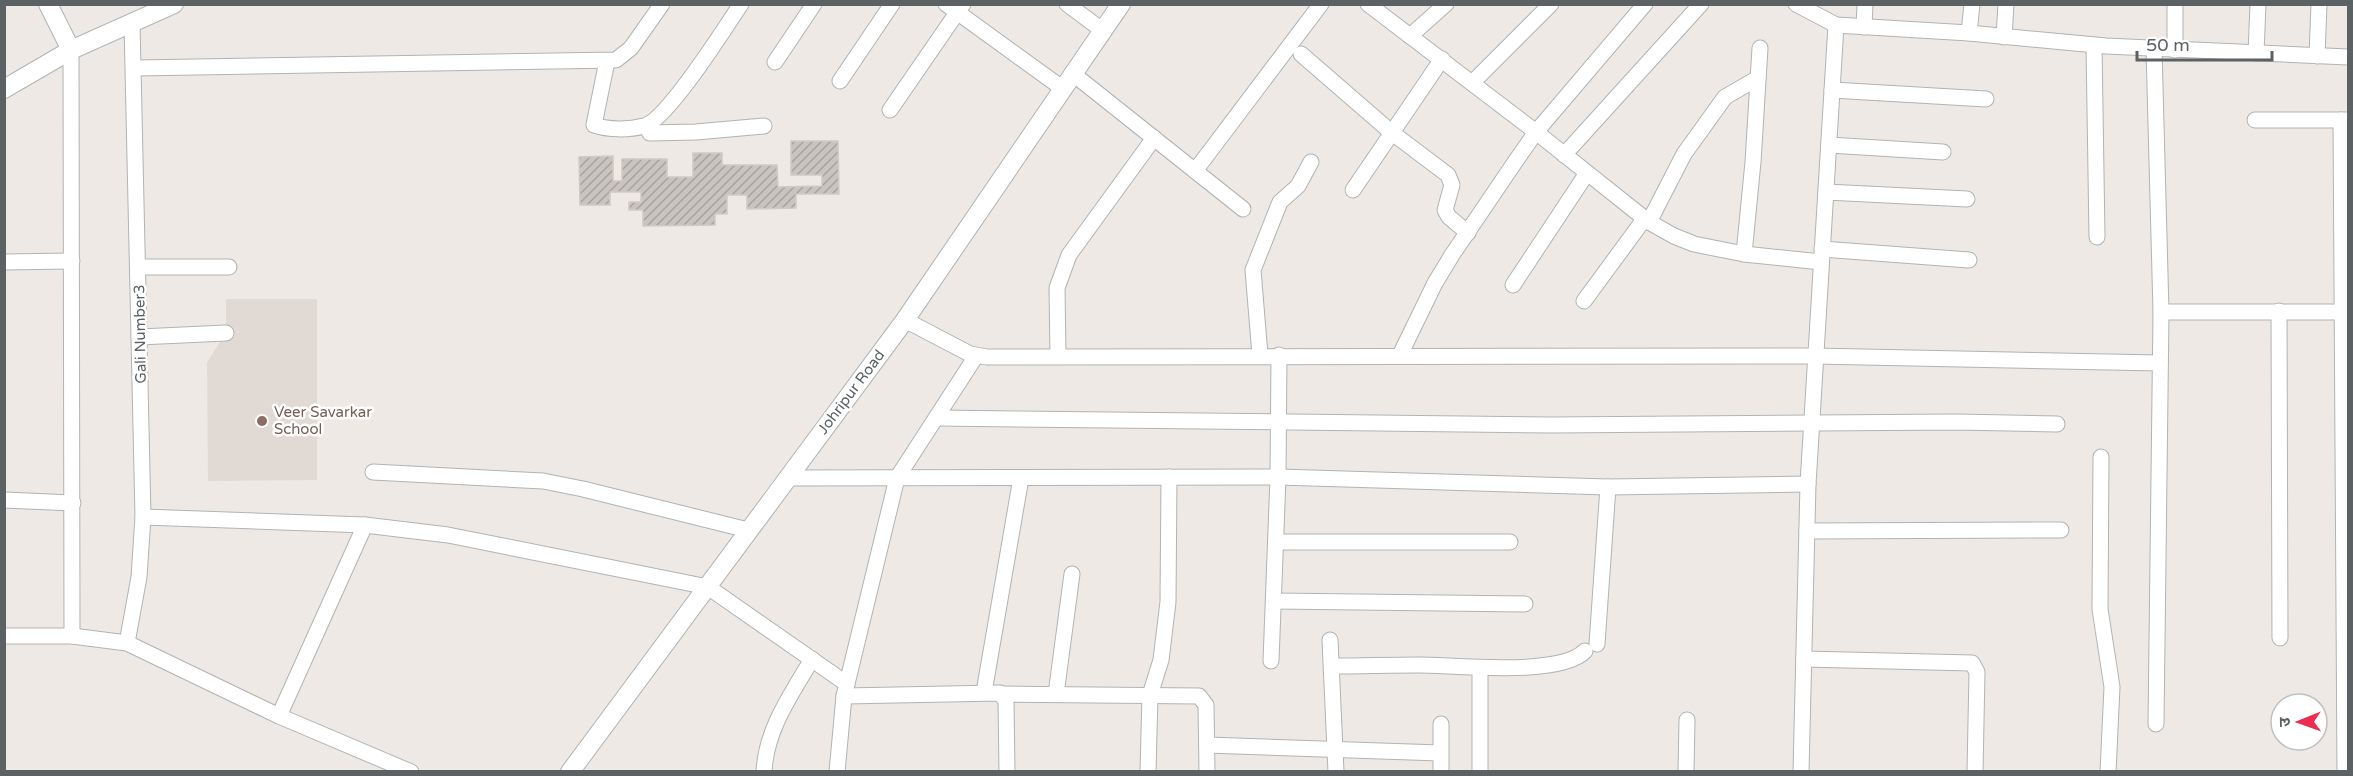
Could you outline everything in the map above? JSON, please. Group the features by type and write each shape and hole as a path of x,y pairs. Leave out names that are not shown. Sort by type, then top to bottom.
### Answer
{"street":[{"path":"48,4 71,50 72,636"},
{"path":"4,89 71,50 174,4"},
{"path":"135,68 616,60 631,48 662,4"},
{"path":"606,61 594,125 605,129 646,126 678,95 741,4"},
{"path":"775,62 814,4"},
{"path":"840,81 892,4"},
{"path":"1067,4 1102,30"},
{"name":"Johripur Road","path":"570,771 905,320 1121,4"},
{"path":"1195,171 1321,4"},
{"path":"1410,36 1446,4"},
{"path":"1472,83 1551,4"},
{"path":"1400,355 1435,283 1536,132 1645,4"},
{"path":"1564,155 1701,4"},
{"path":"1796,4 1836,25 1969,33 2154,49 2349,57"},
{"path":"1864,27 1865,4"},
{"path":"1969,33 1972,4"},
{"path":"2004,37 2006,4"},
{"path":"2175,4 2175,50"},
{"path":"2256,52 2258,4"},
{"path":"2317,56 2319,4"},
{"path":"1371,5 1647,220 1674,236 1694,244 1744,254 1969,260"},
{"path":"890,110 956,7 1154,138 1243,209"},
{"name":"Gali Number3","path":"127,643 139,577 143,517 135,68 132,23"},
{"path":"1801,771 1808,484 1814,356 1836,25"},
{"path":"2094,45 2097,237"},
{"path":"1744,254 1753,162 1760,48"},
{"path":"2154,49 2162,312 2156,724"},
{"path":"1301,54 1391,132 1448,175 1452,185 1445,210 1449,217 1468,233"},
{"path":"1353,190 1442,59"},
{"path":"1584,302 1647,220 1684,154 1725,97 1758,78"},
{"path":"1832,90 1986,99"},
{"path":"2255,120 2345,120 2345,771"},
{"path":"646,126 650,133 696,132 764,126"},
{"path":"1058,356 1057,288 1069,255 1154,138"},
{"path":"1829,145 1943,152"},
{"path":"1260,355 1253,270 1280,202 1298,186 1311,162"},
{"path":"1513,285 1587,173"},
{"path":"1826,192 1967,199"},
{"path":"4,262 72,261"},
{"path":"139,267 229,267"},
{"path":"2278,311 2280,639"},
{"path":"2162,312 2345,312"},
{"path":"905,320 976,356 1814,356 2160,363"},
{"path":"139,337 226,333"},
{"path":"1271,661 1275,601 1279,355"},
{"path":"837,771 846,690 897,478 976,356"},
{"path":"937,418 1552,425 1958,422 2057,424"},
{"path":"2101,457 2100,609 2112,687 2108,771"},
{"path":"374,472 543,482 594,492 748,530"},
{"path":"1148,771 1150,695 1161,660 1168,602 1169,477"},
{"path":"786,478 1278,477 1608,487 1808,484"},
{"path":"984,692 1022,478"},
{"path":"1332,666 1421,665 1480,668 1560,664 1578,658 1591,647 1608,487"},
{"path":"4,500 73,503"},
{"path":"143,517 365,525 448,535 708,587 812,659 846,690 1192,695 1204,700 1207,713 1207,771"},
{"path":"279,716 365,525"},
{"path":"1807,531 2061,530"},
{"path":"1276,542 1510,542"},
{"path":"1056,694 1072,574"},
{"path":"1275,601 1525,604"},
{"path":"4,636 72,636 127,643 279,716 411,771"},
{"path":"1330,640 1336,771"},
{"path":"764,771 769,740 778,717 812,659"},
{"path":"1804,659 1972,663 1977,672 1975,771"},
{"path":"1480,668 1480,771"},
{"path":"1003,694 1006,701 1007,771"},
{"path":"1686,771 1687,720"},
{"path":"1441,724 1441,771"},
{"path":"1207,746 1440,753"}],"shaded area":[{"name":"Veer Savarkar School","path":"226,299 317,299 317,480 208,481 207,362 226,333"}],"building":[{"path":"791,141 838,141 839,194 796,194 796,208 747,209 747,195 727,195 727,214 715,214 715,225 643,226 643,210 629,210 629,202 641,202 641,192 610,192 610,205 580,205 579,157 613,156 613,181 622,181 622,159 667,159 667,177 693,177 693,153 722,153 722,165 777,165 778,187 822,186 822,175 791,175"}],"place":[{"name":"Veer Savarkar School","path":"262,421"}]}
